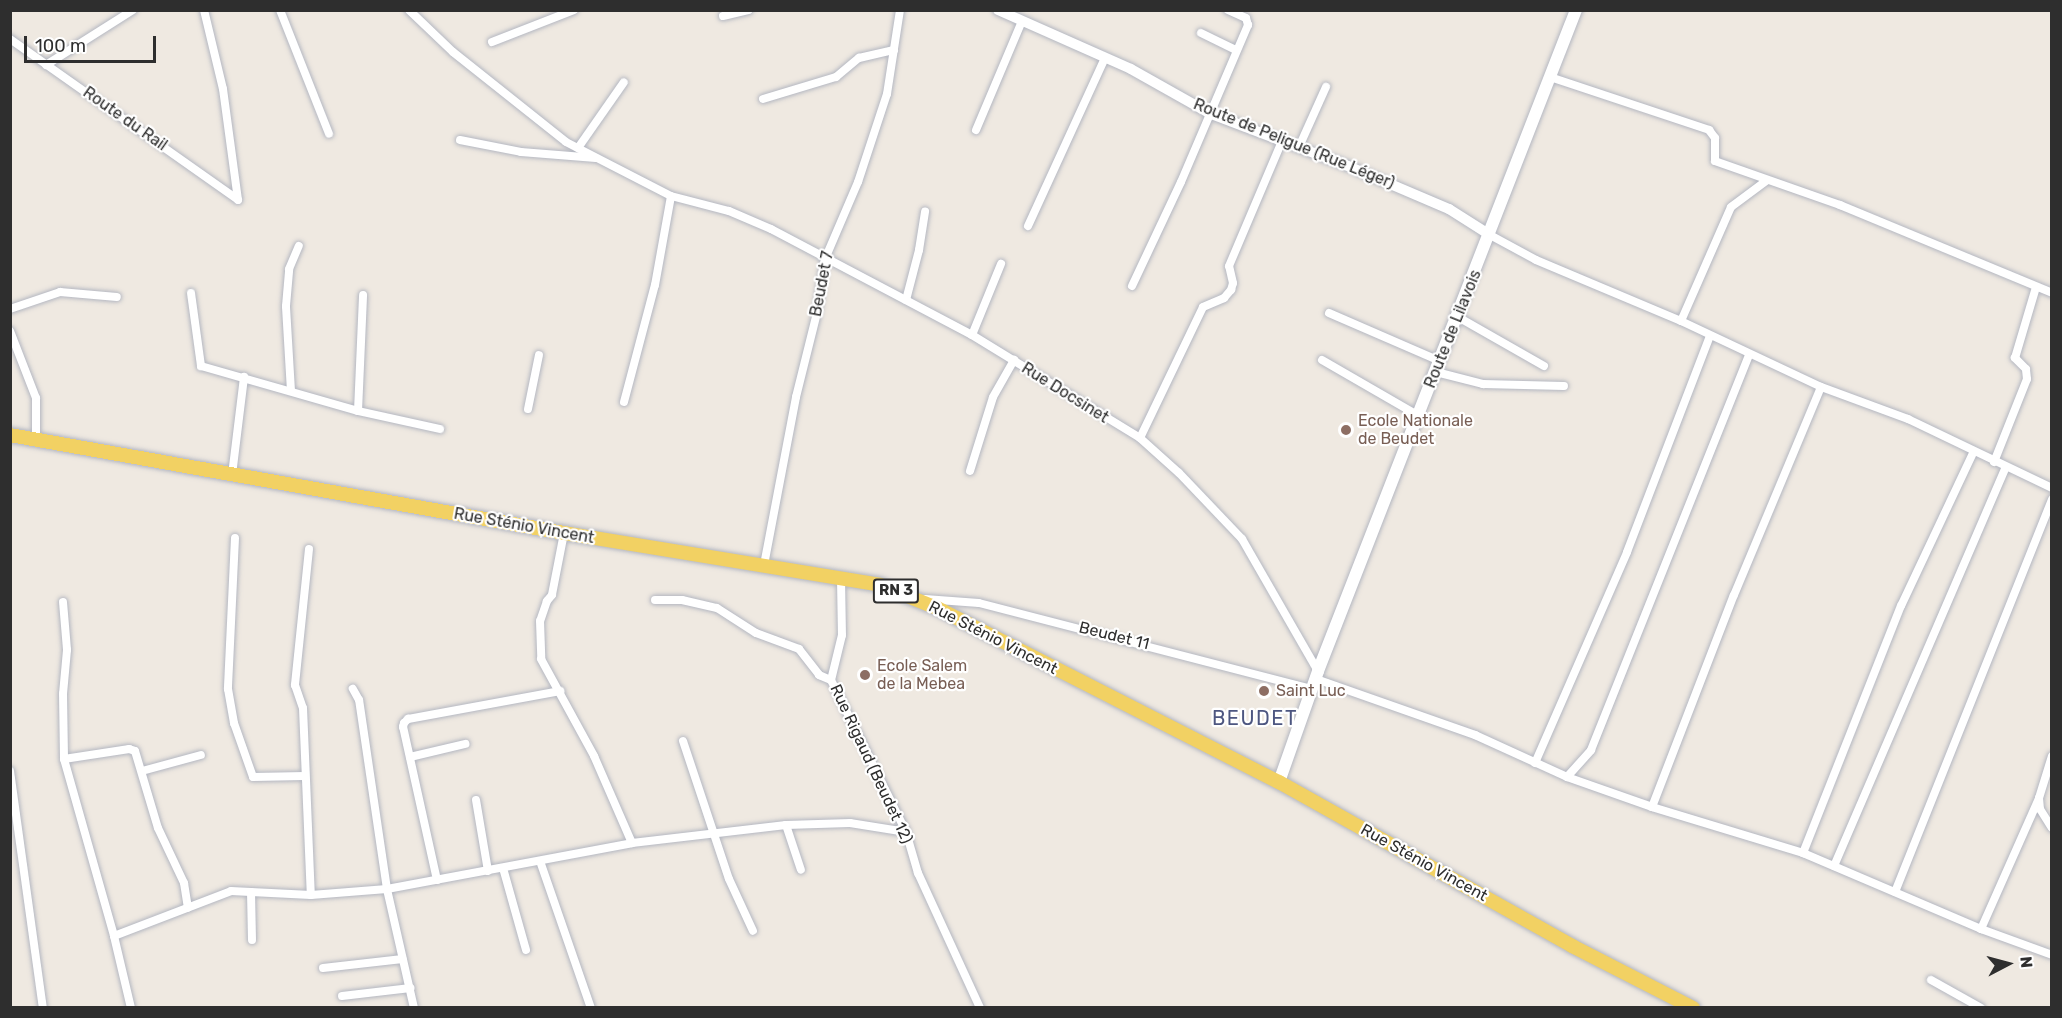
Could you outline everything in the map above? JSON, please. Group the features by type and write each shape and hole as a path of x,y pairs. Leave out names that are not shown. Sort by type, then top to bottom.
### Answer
{"main road":[{"name":"Route de Lilavois","path":"1279,782 1315,680 1576,10"},
{"name":"Rue Sténio Vincent","path":"10,435 564,533 880,585 914,598 1279,782 1572,946 1693,1008"}],"street":[{"path":"46,65 133,10"},
{"name":"Route du Rail","path":"10,39 238,200 222,89 204,10"},
{"path":"280,10 329,134"},
{"name":"Rue Docsinet","path":"409,10 453,52 566,142 671,196 729,211 771,229 972,335 1140,438 1179,473 1242,539 1315,680"},
{"path":"492,42 574,10"},
{"path":"723,16 748,10"},
{"name":"Beudet 7","path":"764,565 796,397 817,313 825,259 858,182 887,94 900,10"},
{"name":"Route de Peligue (Rue Léger)","path":"998,10 1131,69 1209,113 1299,147 1449,209 1490,235"},
{"path":"1132,286 1181,182 1247,21 1228,10"},
{"path":"976,130 1022,21"},
{"path":"1201,33 1236,50"},
{"path":"763,99 836,77 859,58 894,50"},
{"path":"1028,226 1105,58"},
{"path":"1550,76 1709,130 1715,138 1715,161 1766,181 1840,205 2052,294"},
{"path":"578,148 624,82"},
{"path":"1299,147 1326,87"},
{"path":"460,140 521,152 600,158"},
{"path":"1140,438 1203,307 1224,298 1231,290 1233,283 1229,266 1282,141"},
{"path":"1681,321 1731,207 1766,181"},
{"path":"624,402 655,285 671,196"},
{"path":"906,300 919,250 925,211"},
{"path":"1490,235 1536,260 1681,321 1821,387 1908,419 1973,453 2052,488"},
{"path":"291,391 286,297 289,269 299,246"},
{"path":"972,335 1001,264"},
{"path":"1994,462 2027,379 2026,369 2015,358 2036,287"},
{"path":"10,309 60,292 117,297"},
{"path":"191,293 201,366 358,411 440,429"},
{"path":"358,411 363,295"},
{"path":"1329,313 1438,367 1484,384 1564,386"},
{"path":"1458,317 1544,366"},
{"path":"10,331 36,398 36,440"},
{"path":"1535,763 1627,552 1710,336"},
{"path":"528,409 538,355"},
{"path":"1567,777 1591,750 1749,355"},
{"path":"970,471 993,397 1014,360"},
{"path":"1322,360 1419,416"},
{"path":"232,475 244,377"},
{"path":"1652,807 1734,595 1821,387"},
{"path":"1803,853 1901,606 1973,453"},
{"path":"1834,866 2006,467"},
{"path":"1895,892 2052,499"},
{"path":"564,533 552,595 540,621 541,659 543,668 560,692 594,756 632,843"},
{"path":"234,538 228,688 234,723 253,777 305,776"},
{"path":"309,549 295,685 303,708 310,895"},
{"name":"Rue Rigaud (Beudet 12)","path":"841,579 842,634 831,680 906,832 918,873 980,1008"},
{"name":"Beudet 11","path":"914,598 979,603 1315,680 1475,735 1567,777 1652,807 1803,853 1981,929 2052,954"},
{"path":"655,600 682,600 717,608 756,633 799,649 819,675 831,680"},
{"path":"63,602 67,650 63,694 64,759 114,936 131,1008"},
{"path":"352,689 358,700 387,889 414,1008"},
{"path":"437,880 403,727 408,719 560,692"},
{"path":"683,741 729,879 753,931"},
{"path":"410,756 465,744"},
{"path":"64,759 129,749 135,751 158,828 184,883 188,908"},
{"path":"142,771 201,755"},
{"path":"1981,929 2039,798 2052,756"},
{"path":"10,771 43,1008"},
{"path":"2039,798 2040,809 2052,828"},
{"path":"476,800 488,871"},
{"path":"114,936 231,891 310,895 387,889 632,843 786,825 850,823 906,832"},
{"path":"786,825 801,870"},
{"path":"540,861 591,1008"},
{"path":"503,868 526,950"},
{"path":"251,892 252,940"},
{"path":"323,968 402,959"},
{"path":"1931,980 1981,1008"},
{"path":"342,996 411,988"}],"place":[{"name":"Ecole Nationale de Beudet","path":"1346,430"},
{"name":"Ecole Salem de la Mebea","path":"865,675"},
{"name":"Saint Luc","path":"1264,691"}],"district":[{"name":"BEUDET","path":"1255,718"}]}
